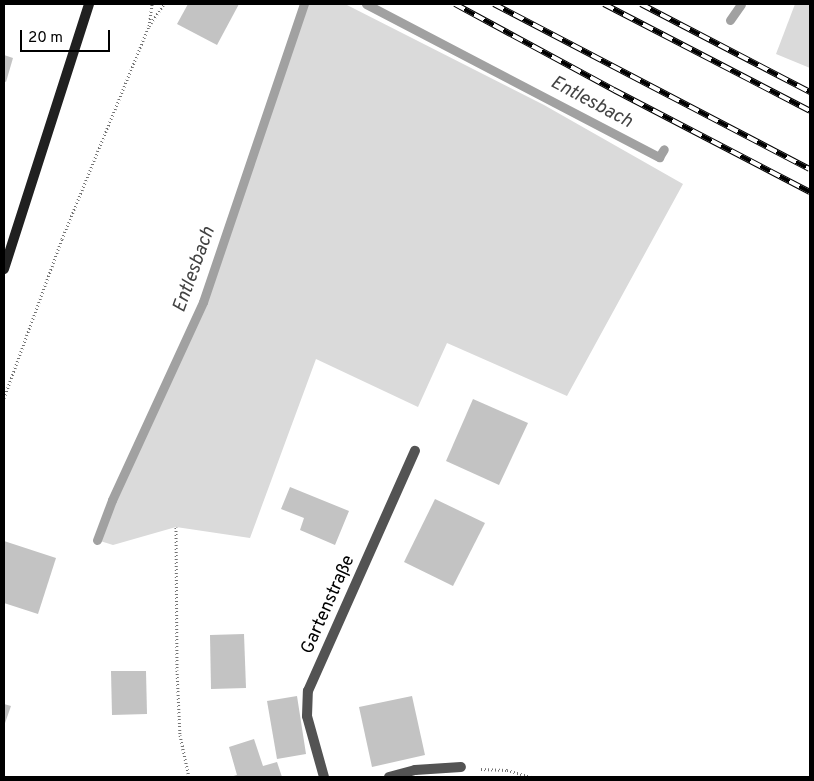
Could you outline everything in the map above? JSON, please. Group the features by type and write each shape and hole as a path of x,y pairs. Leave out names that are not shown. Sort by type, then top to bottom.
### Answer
{"street":[{"path":"4,269 89,4"},
{"name":"Gartenstraße","path":"324,777 307,716 308,691 415,451"},
{"path":"388,777 415,770 460,768"}],"path":[{"path":"149,26 152,4"},
{"path":"4,398 62,239 149,26 164,4"},
{"path":"176,527 179,716 180,735 189,777"},
{"path":"460,768 507,770 531,777"}],"shaded area":[{"path":"304,4 345,4 544,105 683,184 567,396 447,343 418,407 316,359 250,538 176,527 113,545 97,540 112,500 203,302"},
{"path":"795,4 810,4 810,68 776,54"}],"building":[{"path":"188,4 239,4 217,45 177,24"},
{"path":"4,55 13,58 6,82 4,81"},
{"path":"473,399 528,423 499,485 446,461"},
{"path":"290,487 349,511 335,545 300,530 304,518 281,509"},
{"path":"435,499 485,523 453,586 404,562"},
{"path":"4,541 56,558 38,614 4,603"},
{"path":"244,634 246,688 211,689 210,635"},
{"path":"111,671 146,671 147,714 112,715"},
{"path":"297,696 306,754 277,759 267,701"},
{"path":"412,696 425,755 372,767 359,707"},
{"path":"4,704 11,706 4,726"},
{"path":"254,739 263,766 277,762 282,777 230,777 237,775 229,747"}],"waterway":[{"name":"Entlesbach","path":"97,540 112,500 203,302 304,4"},
{"name":"Entlesbach","path":"366,4 659,157 664,149"},
{"name":"Entlesbach","path":"730,20 741,4"}],"railway":[{"path":"455,4 614,90 810,192"},
{"path":"494,4 810,169"},
{"path":"604,4 810,111"},
{"path":"641,4 810,92"}]}
